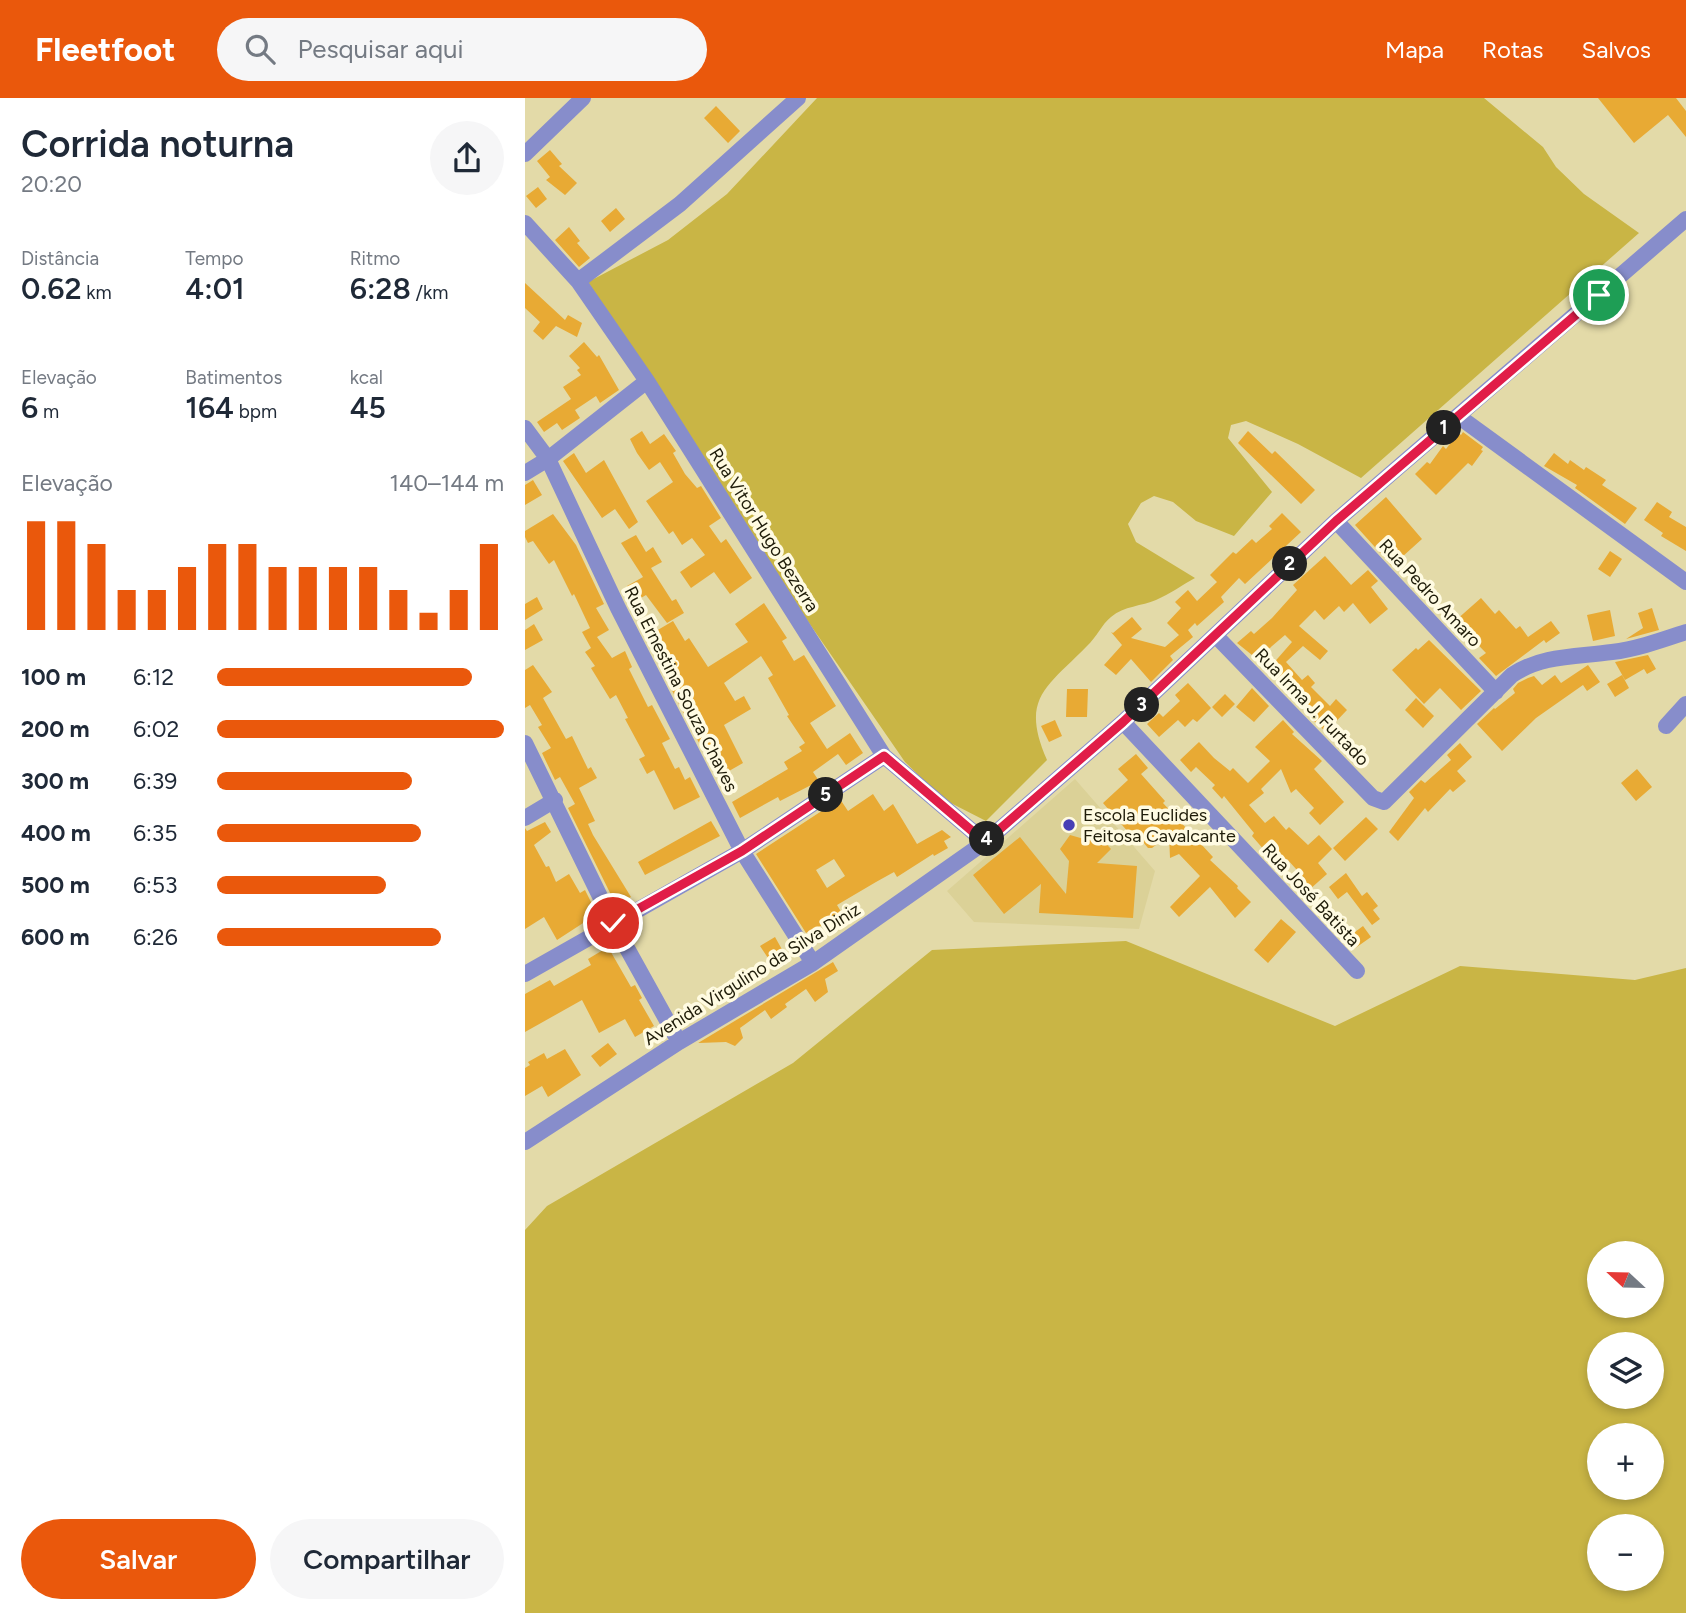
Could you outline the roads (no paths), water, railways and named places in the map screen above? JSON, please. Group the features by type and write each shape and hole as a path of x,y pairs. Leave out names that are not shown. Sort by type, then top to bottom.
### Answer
{"street":[{"path":"525,155 583,98"},
{"path":"578,281 680,204 798,98"},
{"name":"Avenida Virgulino da Silva Diniz","path":"525,1142 679,1042 813,963 985,842 1123,722 1336,521 1686,219"},
{"name":"Rua Vitor Hugo Bezerra","path":"525,223 578,281 647,381 884,756 985,842"},
{"path":"525,474 548,460 647,381"},
{"path":"1458,416 1686,582"},
{"name":"Rua Ernestina Souza Chaves","path":"525,428 548,460 618,608 742,851 813,963"},
{"name":"Rua Pedro Amaro","path":"1336,521 1496,692"},
{"path":"1496,692 1512,675 1529,664 1556,657 1613,652 1686,632"},
{"name":"Rua Irma J. Furtado","path":"1216,636 1373,798 1384,802 1496,692"},
{"path":"1666,726 1686,704"},
{"name":"Rua José Batista","path":"1123,722 1357,971"},
{"path":"525,743 613,923 679,1042"},
{"path":"525,974 742,851 884,756"},
{"path":"525,818 555,800"}],"place":[{"name":"Escola Euclides Feitosa Cavalcante","path":"1069,825"}]}
